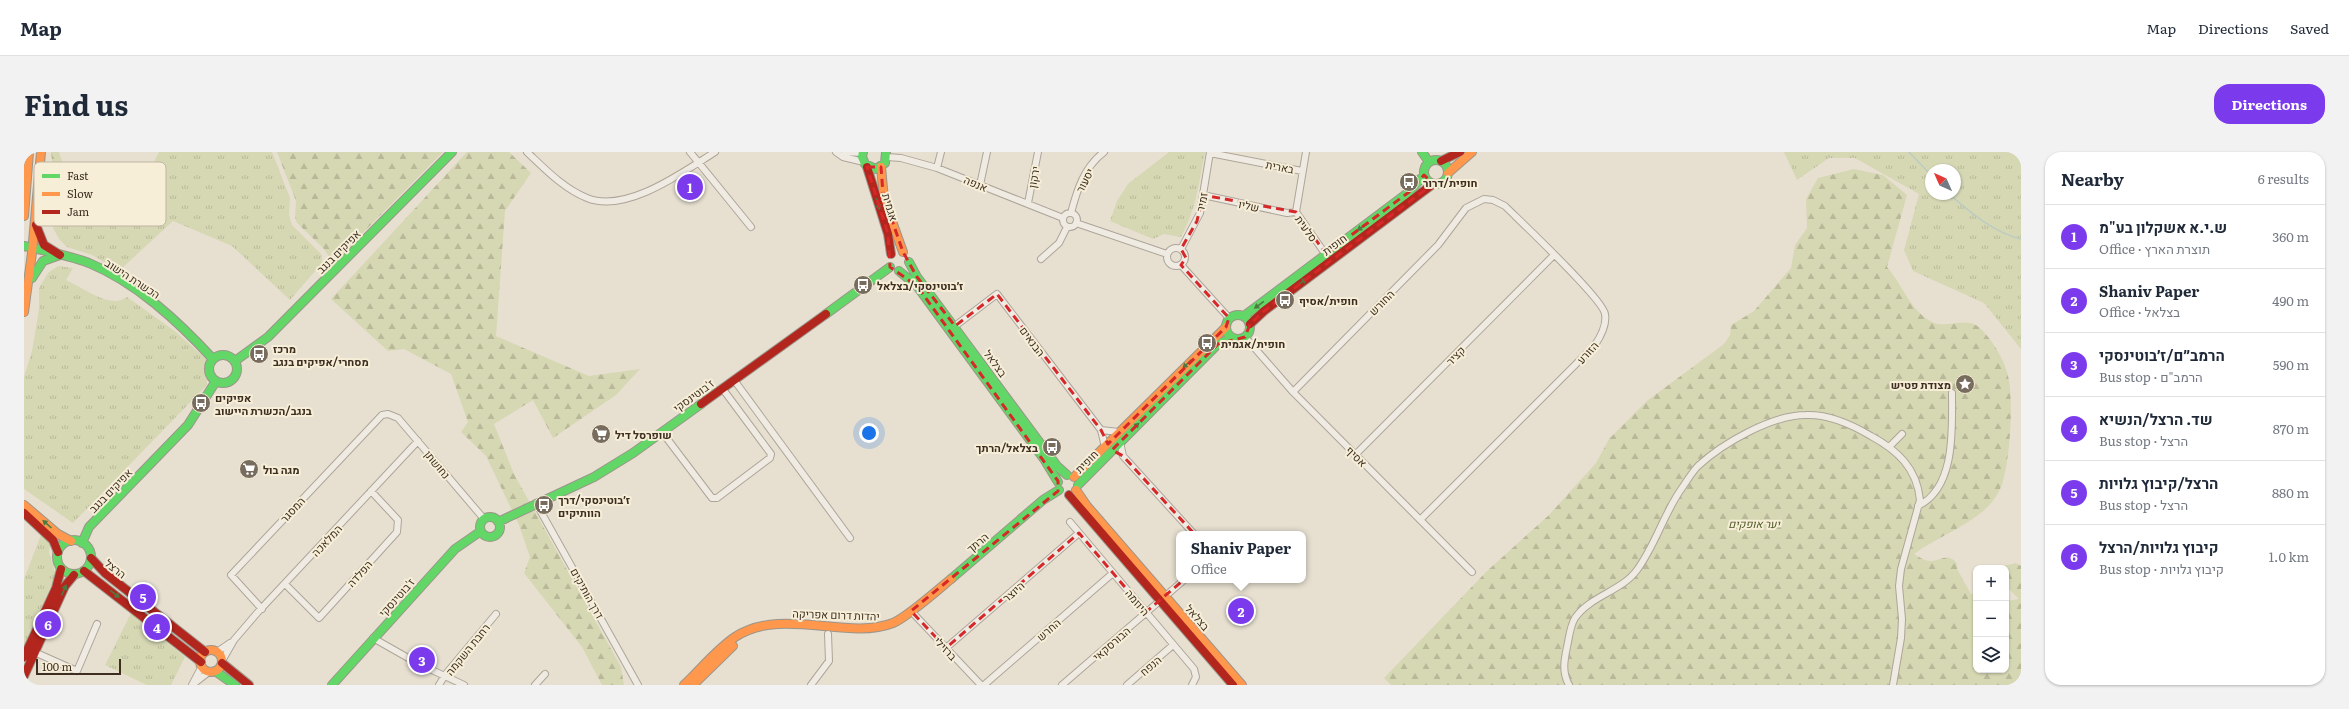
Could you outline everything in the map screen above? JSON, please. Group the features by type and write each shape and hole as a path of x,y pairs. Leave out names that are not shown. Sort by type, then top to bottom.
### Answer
{"street":[{"path":"24,216 29,152"},
{"path":"40,162 41,152"},
{"name":"אפיקים בנגב","path":"235,361 250,352 268,337 452,152"},
{"path":"527,152 561,184 588,198 607,202 646,192 715,152"},
{"path":"690,152 751,227"},
{"path":"836,152 843,157 873,169 881,167 886,154"},
{"path":"845,152 863,153"},
{"path":"937,168 941,152"},
{"path":"980,184 987,152"},
{"name":"ירקון","path":"1028,203 1038,152"},
{"name":"יסעור","path":"1072,213 1082,179 1094,161 1104,152"},
{"name":"בארית","path":"1210,152 1302,171"},
{"name":"זמיר","path":"1181,249 1197,221 1210,152"},
{"name":"סלעית","path":"1306,152 1296,212 1326,254"},
{"path":"1422,152 1429,162"},
{"path":"1460,152 1441,161 1429,162 1424,169 1424,175 1427,181 1433,184 1444,181 1448,173 1472,152"},
{"name":"אגמית","path":"863,153 865,165 888,234 890,254"},
{"name":"אנפה","path":"886,154 937,168 1063,218"},
{"path":"1441,161 1447,166 1448,173"},
{"name":"אגמית","path":"881,167 880,182 883,194 903,252"},
{"name":"חופית","path":"1244,316 1409,192 1424,175"},
{"name":"חופית","path":"1250,324 1264,311 1433,184"},
{"name":"שליו","path":"1203,195 1287,213 1296,212"},
{"name":"הזורע","path":"1420,520 1595,345 1600,337 1605,321 1603,307 1554,255 1500,202 1484,199 1466,208"},
{"name":"החורש","path":"1292,392 1438,245 1466,208"},
{"path":"1068,227 1063,222 1065,214 1072,213 1076,217 1076,223"},
{"path":"1068,227 1074,226 1076,223"},
{"path":"1076,223 1167,254"},
{"path":"24,312 34,226"},
{"path":"36,226 39,236 44,245 60,255"},
{"path":"1041,260 1059,243 1068,227"},
{"name":"הכשרת הישוב","path":"24,246 91,265 118,279 168,315 214,359"},
{"path":"1167,254 1173,248 1181,249 1186,258 1181,265"},
{"path":"896,251 903,252 907,256 908,262 905,269 899,272 890,267 888,260 890,254 896,251"},
{"path":"1167,254 1168,261 1172,265 1181,265 1229,318"},
{"path":"28,286 38,266 49,258 60,255"},
{"name":"קציר","path":"1355,455 1554,255"},
{"name":"בצלאל","path":"908,262 917,277 955,326 1057,466 1070,476 1074,490 1233,685"},
{"name":"ז'בוטינסקי","path":"498,522 594,477 662,432 890,267"},
{"name":"בצלאל","path":"899,272 917,286 1040,453 1058,486"},
{"name":"הבנאים","path":"955,326 997,294 1101,430 1107,450"},
{"path":"1236,315 1244,316 1250,324 1250,331 1245,337 1239,339 1233,338 1228,334 1226,327 1229,318 1236,315"},
{"name":"חופית","path":"1074,490 1107,450 1119,432 1226,327"},
{"name":"אסיף","path":"1245,337 1292,392 1472,572"},
{"name":"חופית","path":"1058,486 1070,476 1120,442 1218,344 1233,338"},
{"path":"223,355 235,361 237,369 233,378 226,382 216,380 210,371 214,359 223,355"},
{"name":"אפיקים בנגב","path":"82,543 89,527 188,425 216,380"},
{"path":"734,380 850,538"},
{"path":"662,432 712,498 717,498 770,458 771,454 722,388"},
{"path":"1918,506 1928,502 1938,487 1950,458 1952,393"},
{"name":"נחושתן","path":"388,414 398,418 484,519"},
{"name":"המסגר","path":"262,609 231,575 375,420 388,414"},
{"path":"1568,685 1563,664 1575,618 1599,597 1630,578 1636,571 1657,537 1681,489 1698,466 1741,437 1769,421 1806,415 1836,419 1852,425 1900,454 1916,482 1919,491 1918,506 1901,569 1899,586 1902,619 1901,638 1893,685"},
{"path":"1101,430 1119,432"},
{"path":"1889,447 1902,434"},
{"name":"המלאכה","path":"217,652 234,640 418,441"},
{"path":"1120,442 1123,456"},
{"path":"1107,450 1123,456 1191,531"},
{"path":"1058,486 1064,494 1074,490"},
{"name":"הרתך","path":"911,611 1058,486"},
{"name":"הפלדה","path":"285,584 319,618 397,532 398,520 371,491"},
{"name":"דרך הותיקים","path":"536,503 638,685"},
{"path":"24,504 58,534 71,541 82,543 89,549 91,558 84,571 74,575 65,586 26,660 24,676"},
{"path":"24,513 53,540 58,552 58,564 61,569 74,575"},
{"path":"492,518 498,522 500,528 495,536 489,537 481,531 481,524 484,519 492,518"},
{"name":"היוזמה","path":"1070,522 1194,669 1196,677 1192,685"},
{"name":"ז'בוטינסקי","path":"332,685 454,549 481,531"},
{"name":"היוצר","path":"946,648 1079,533"},
{"path":"58,552 62,545 71,541"},
{"name":"הרצל","path":"91,558 105,573 205,652"},
{"path":"32,651 56,588 61,569"},
{"name":"הרצל","path":"84,571 201,664"},
{"name":"החרש","path":"984,685 1113,573"},
{"path":"1162,598 1180,583"},
{"name":"בצלאל","path":"1162,598 1242,685"},
{"name":"הבורסקאי","path":"1062,685 1162,598"},
{"name":"יהדות דרום אפריקה","path":"684,685 735,638 756,628 781,623 804,622 879,628 894,623 911,611"},
{"name":"ברזילי","path":"911,611 981,685"},
{"name":"רחבת השקמה","path":"439,685 445,675 496,614"},
{"path":"32,651 77,671 96,624"},
{"name":"יהדות דרום אפריקה","path":"693,685 736,643 756,628"},
{"path":"812,685 829,661 828,634"},
{"path":"373,638 417,663 464,685"},
{"name":"המלאכה","path":"222,662 234,640"},
{"name":"הנפח","path":"1127,685 1173,645"},
{"path":"192,685 205,652 211,650 217,652 222,662 237,677 249,685"},
{"path":"192,685 222,662"},
{"path":"201,664 235,685"},
{"path":"536,685 545,674"}],"highlighted area":[{"path":"867,167 881,167 883,194 903,252 917,277 955,326 997,294 1101,430 1108,444 1226,327 1229,318 1181,265 1186,258 1181,249 1197,221 1203,195 1296,212 1326,254 1409,192 1424,175 1433,184 1264,311 1250,324 1245,337 1218,344 1112,450 1123,456 1210,551 1208,559 1146,612 1079,533 946,648 911,611 1058,491 1058,481 917,286 890,267 888,234"}],"green space":[{"path":"51,152 59,152 62,162 52,162"},
{"path":"159,152 272,152 290,198 289,215 292,225 322,255 322,263 290,300 232,246 173,221 119,271 92,255 67,247 59,239 53,226 166,226 166,162 154,162"},
{"path":"277,152 443,152 333,263 324,249 297,223 295,217 296,201"},
{"path":"467,152 509,152 531,173 505,211 496,336 589,376 640,369 616,395 553,438 533,400 494,424 514,474 621,667 624,685 602,685 582,647 524,573 530,557 519,525 486,456 461,432 468,422 451,374 404,349 388,351 331,299"},
{"path":"1169,152 1205,152 1194,206 1181,237 1164,234 1153,239 1110,221 1117,201 1128,184"},
{"path":"1784,152 2018,152 2021,154 2021,349 1984,303 1913,271 1904,250 1919,194 1855,158 1829,158 1797,180"},
{"name":"יער אופקים","path":"1854,169 1883,175 1907,195 1887,267 1911,303 1923,316 1936,324 1969,323 1975,325 1990,339 2001,357 2010,386 2011,414 2005,474 1999,491 1992,502 1975,517 1914,554 1924,560 1930,561 1946,557 1953,560 1957,564 1957,569 1971,594 1973,594 1973,673 2009,673 2009,601 2019,599 2009,589 2009,565 2008,565 2016,563 2021,566 2021,685 1391,685 1384,678 1487,571 1549,515 1596,463 1609,439 1648,400 1724,344 1730,335 1731,325 1754,311 1791,268 1795,245 1807,228 1806,199 1818,178"},
{"path":"58,266 73,268 66,280 96,296 113,301 127,297 176,332 206,359 207,385 73,523 24,489 24,377 32,351 39,309 39,288 48,273"},
{"path":"41,535 50,543 49,553 56,575 24,645 24,579"},
{"path":"131,613 185,657 171,685 147,685 105,665"}],"waterway":[{"path":"1909,152 1925,169"},
{"path":"1956,200 1982,221 2001,232 2021,239"}],"traffic: fast":[{"path":"235,361 268,337 452,152"},
{"path":"863,152 862,157 865,164 876,169 885,163 886,152"},
{"path":"1422,152 1429,162"},
{"path":"1436,160 1445,163 1448,172 1445,181 1436,184 1427,181 1424,172 1427,163 1436,160"},
{"path":"1244,316 1409,192 1424,175"},
{"path":"24,246 81,260 107,271 124,281 171,317 213,359"},
{"path":"32,278 43,261 60,255"},
{"path":"909,262 917,277 1057,466 1067,475"},
{"path":"826,314 890,267"},
{"path":"899,271 917,286 1044,459 1058,482"},
{"path":"1238,315 1247,318 1250,327 1247,336 1238,339 1229,336 1226,327 1229,318 1238,315"},
{"path":"1078,485 1218,344 1233,338"},
{"path":"223,355 233,359 237,369 233,379 223,383 213,379 209,369 213,359 223,355"},
{"path":"82,543 89,527 188,425 216,381"},
{"path":"498,522 594,477 633,453 701,404"},
{"path":"951,579 1043,500 1059,490"},
{"path":"490,517 497,520 500,527 497,534 490,537 483,534 480,527 483,520 490,517"},
{"path":"332,685 455,549 481,531"},
{"path":"71,540 77,540 86,545 90,551 91,557 90,563 86,569 77,574 71,574 62,569 57,560 57,554 62,545 71,540"},
{"path":"215,671 235,685"}],"traffic: slow":[{"path":"24,216 29,152"},
{"path":"40,162 41,152"},
{"path":"1448,173 1472,152"},
{"path":"881,167 884,199 903,252"},
{"path":"24,312 34,226"},
{"path":"1074,477 1226,327"},
{"path":"1076,490 1087,506 1242,685"},
{"path":"24,505 58,534 71,541"},
{"path":"684,685 728,642 753,628 773,624 856,628 875,627 893,623 914,610 951,579"},
{"path":"693,685 733,646"},
{"path":"211,650 219,653 222,661 219,669 211,672 203,669 200,661 203,653 211,650"}],"traffic: jam":[{"path":"1441,161 1460,152"},
{"path":"867,167 888,234 891,254"},
{"path":"1250,324 1264,311 1433,184"},
{"path":"36,226 44,245 60,255"},
{"path":"701,404 826,314"},
{"path":"1069,495 1233,685"},
{"path":"24,513 53,540 58,552"},
{"path":"91,558 105,573 205,652"},
{"path":"24,657 56,588 61,569"},
{"path":"84,571 201,662"},
{"path":"24,676 65,586 74,575"},
{"path":"222,663 249,685"}],"place":[{"name":"חופית/דרור","path":"1409,182"},
{"name":"ש.י.א אשקלון בע\"מ","path":"690,187"},
{"name":"ז׳בוטינסקי/בצלאל","path":"863,285"},
{"name":"חופית/אסיף","path":"1285,300"},
{"name":"חופית/אגמית","path":"1207,343"},
{"name":"מרכז מסחרי/אפיקים בנגב","path":"259,354"},
{"name":"מצודת פטיש","path":"1965,384"},
{"name":"אפיקים בנגב/הכשרת היישוב","path":"201,403"},
{"name":"שופרסל דיל","path":"601,434"},
{"name":"בצלאל/הרתך","path":"1052,447"},
{"name":"מגה בול","path":"249,469"},
{"name":"ז׳בוטינסקי/דרך הוותיקים","path":"544,505"},
{"name":"הרצל/קיבוץ גלויות","path":"143,597"},
{"name":"Shaniv Paper","path":"1241,611"},
{"name":"קיבוץ גלויות/הרצל","path":"48,624"},
{"name":"שד. הרצל/הנשיא","path":"157,627"},
{"name":"הרמב״ם/ז׳בוטינסקי","path":"422,660"}]}
